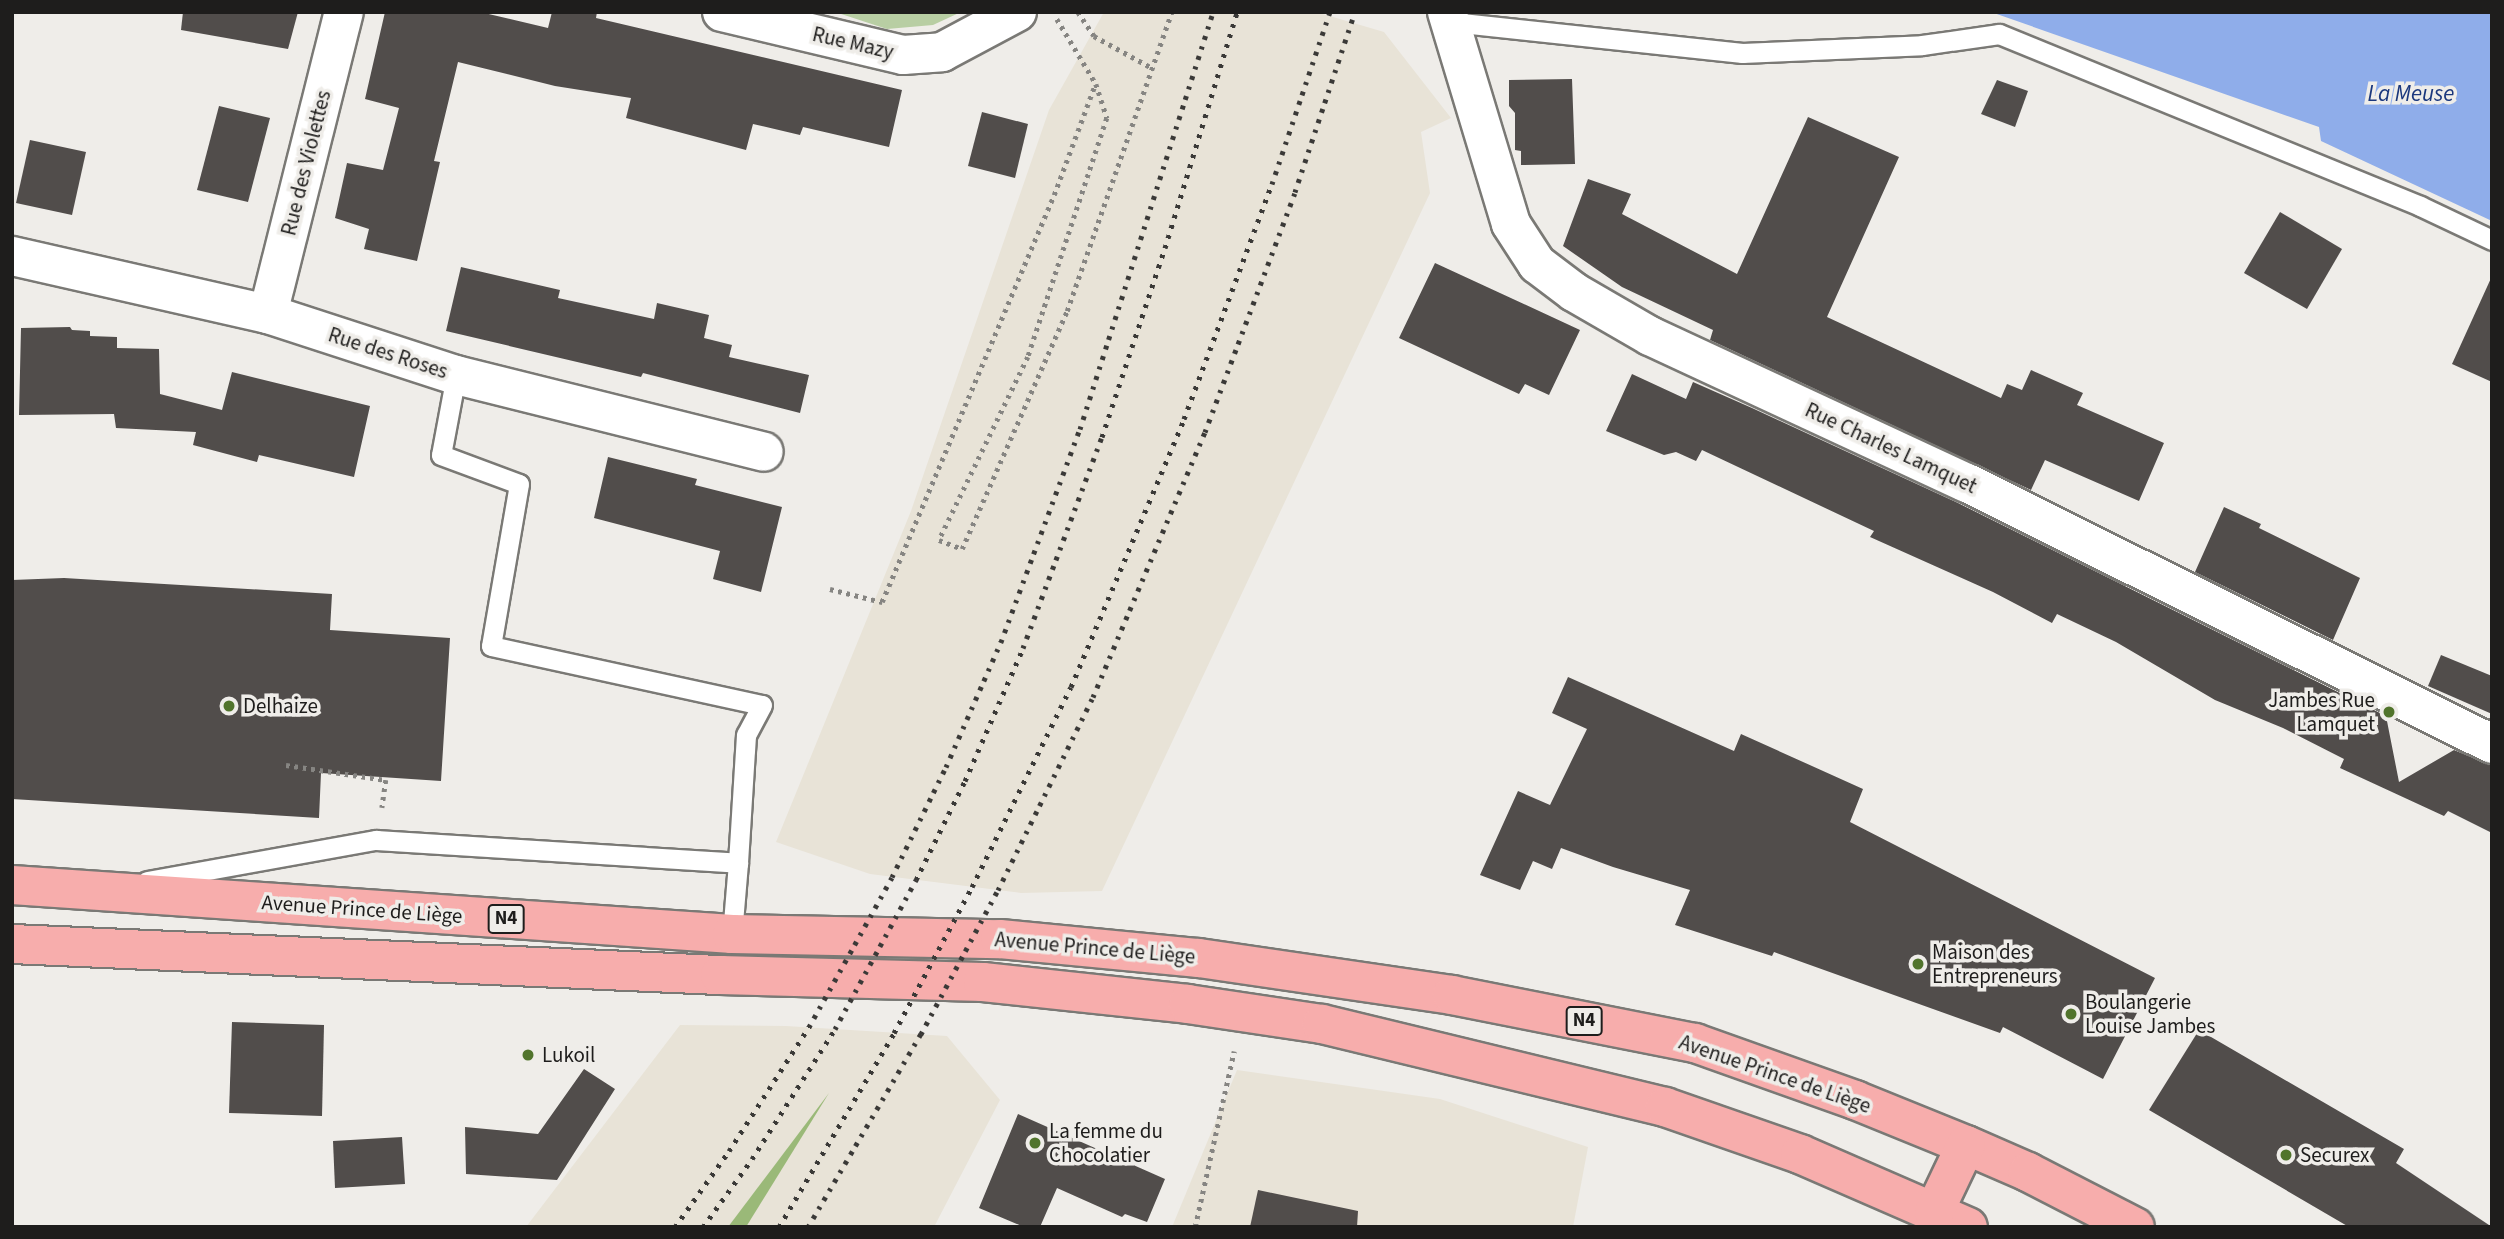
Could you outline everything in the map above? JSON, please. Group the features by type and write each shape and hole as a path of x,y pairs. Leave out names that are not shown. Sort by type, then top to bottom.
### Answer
{"main road":[{"name":"Avenue Prince de Liège","path":"12,885 732,934 1000,939 1199,958 1452,995 1695,1043 1855,1100 1966,1145 2028,1172 2135,1227"},
{"name":"Avenue Prince de Liège","path":"12,944 720,975 982,982 1239,1012 1322,1024 1665,1107 1800,1154 1951,1219"},
{"path":"1951,1219 1966,1145"}],"street":[{"name":"Rue des Violettes","path":"268,314 344,12"},
{"name":"Rue Mazy","path":"722,12 903,55 942,52 1017,12"},
{"name":"Rue Charles Lamquet","path":"1449,17 1511,224 1537,264 1574,292 1650,336 1967,483 2492,744"},
{"name":"Rue des Roses","path":"12,256 268,314 456,376 764,452"}],"lane":[{"path":"1449,17 1742,53 1922,45 1999,34 2420,206 2492,240"},
{"path":"456,376 441,455 519,484 491,646 762,705 746,735 732,934"},
{"path":"86,891 376,840 738,863"}],"path":[{"path":"1053,12 1096,85 1107,118 1028,357 939,540 962,550 1067,311 1172,12"},
{"path":"1078,12 1094,36 1154,69"},
{"path":"830,589 882,602 1043,221 1096,85"},
{"path":"286,765 386,780"},
{"path":"1195,1227 1231,1068 1239,1012"}],"shaded area":[{"path":"1104,12 1316,12 1384,32 1451,118 1421,132 1430,193 1102,891 1021,893 870,874 776,842 911,511 1049,110"},
{"path":"680,1025 786,1026 947,1036 1000,1100 934,1227 526,1227"},
{"path":"1237,1070 1440,1099 1588,1147 1573,1227 1172,1227"}],"green space":[{"path":"835,12 961,12 933,25 887,29"},
{"path":"829,1093 746,1227 728,1227"}],"water":[{"name":"La Meuse","path":"1991,12 2492,12 2492,221 2321,141 2319,127"}],"building":[{"path":"183,12 298,12 288,49 181,30"},
{"path":"385,12 480,12 548,28 552,12 597,12 596,18 902,90 889,147 803,127 800,135 753,124 746,150 626,118 631,98 555,86 458,62 434,161 440,162 417,261 364,249 369,229 335,218 347,163 383,170 399,108 365,99"},
{"path":"1572,79 1575,164 1521,165 1521,151 1515,150 1515,113 1509,106 1509,80"},
{"path":"1997,80 2028,91 2015,127 1981,114"},
{"path":"219,106 270,118 248,202 197,190"},
{"path":"982,112 1028,124 1015,178 968,166"},
{"path":"1808,117 1899,157 1827,317 2001,398 2007,384 2022,390 2031,370 2083,393 2077,405 2164,443 2139,501 2045,460 2031,490 1710,340 1713,330 1622,287 1563,246 1588,179 1631,194 1622,214 1737,274"},
{"path":"30,140 86,152 72,215 16,203"},
{"path":"2280,212 2342,249 2307,309 2244,273"},
{"path":"1435,263 1580,330 1549,395 1525,384 1519,394 1399,338"},
{"path":"461,267 560,290 558,298 654,319 657,303 709,315 704,338 732,345 729,357 809,375 800,413 643,373 641,377 446,331"},
{"path":"2492,276 2492,382 2452,364"},
{"path":"70,327 72,330 90,331 90,336 117,337 117,348 159,349 160,394 222,410 232,372 370,406 354,477 259,455 257,462 193,445 196,432 116,428 114,414 19,415 21,328"},
{"path":"1632,374 1686,399 1693,382 1752,408 1958,503 2386,716 2399,782 2454,750 2492,766 2492,833 2448,811 2444,816 2340,768 2344,759 2283,728 2215,700 2116,642 2057,614 2052,623 1993,592 1870,537 1874,531 1702,450 1696,461 1676,452 1664,455 1606,431"},
{"path":"608,457 697,479 695,485 782,507 761,592 713,579 720,551 594,518"},
{"path":"2224,507 2261,524 2259,528 2360,578 2333,640 2195,572"},
{"name":"Delhaize","path":"64,578 332,594 330,630 450,638 441,781 321,773 319,818 12,799 12,580"},
{"path":"2441,655 2492,676 2492,714 2428,686"},
{"path":"1568,677 1734,751 1741,734 1863,789 1850,822 2155,978 2103,1079 2003,1027 2000,1033 1774,952 1772,956 1675,925 1690,890 1561,848 1552,869 1533,861 1520,890 1480,875 1518,791 1550,805 1587,729 1552,713"},
{"path":"232,1022 324,1025 322,1116 229,1113"},
{"path":"2199,1030 2404,1149 2396,1163 2492,1227 2349,1227 2149,1110"},
{"path":"584,1069 615,1089 557,1180 466,1174 465,1127 538,1134"},
{"path":"1018,1114 1165,1179 1147,1222 1125,1214 1122,1217 1057,1188 1040,1227 1024,1227 979,1208"},
{"path":"402,1137 405,1184 335,1188 333,1141"},
{"path":"1258,1190 1358,1211 1357,1227 1250,1227"}],"railway":[{"path":"675,1227 729,1151 809,1027 892,877 946,767 1001,642 1080,429 1213,12"},
{"path":"703,1227 752,1159 835,1029 916,880 965,781 1023,648 1102,437 1165,248 1237,12"},
{"path":"779,1227 894,1033 972,887 1071,687 1184,419 1272,184 1330,12"},
{"path":"808,1227 921,1034 998,890 1093,697 1205,432 1295,192 1355,12"}],"place":[{"name":"Delhaize","path":"229,706"},
{"name":"Jambes Rue Lamquet","path":"2389,712"},
{"name":"Maison des Entrepreneurs","path":"1918,964"},
{"name":"Boulangerie Louise Jambes","path":"2071,1014"},
{"name":"Lukoil","path":"528,1055"},
{"name":"La femme du Chocolatier","path":"1035,1143"},
{"name":"Securex","path":"2286,1155"}]}
